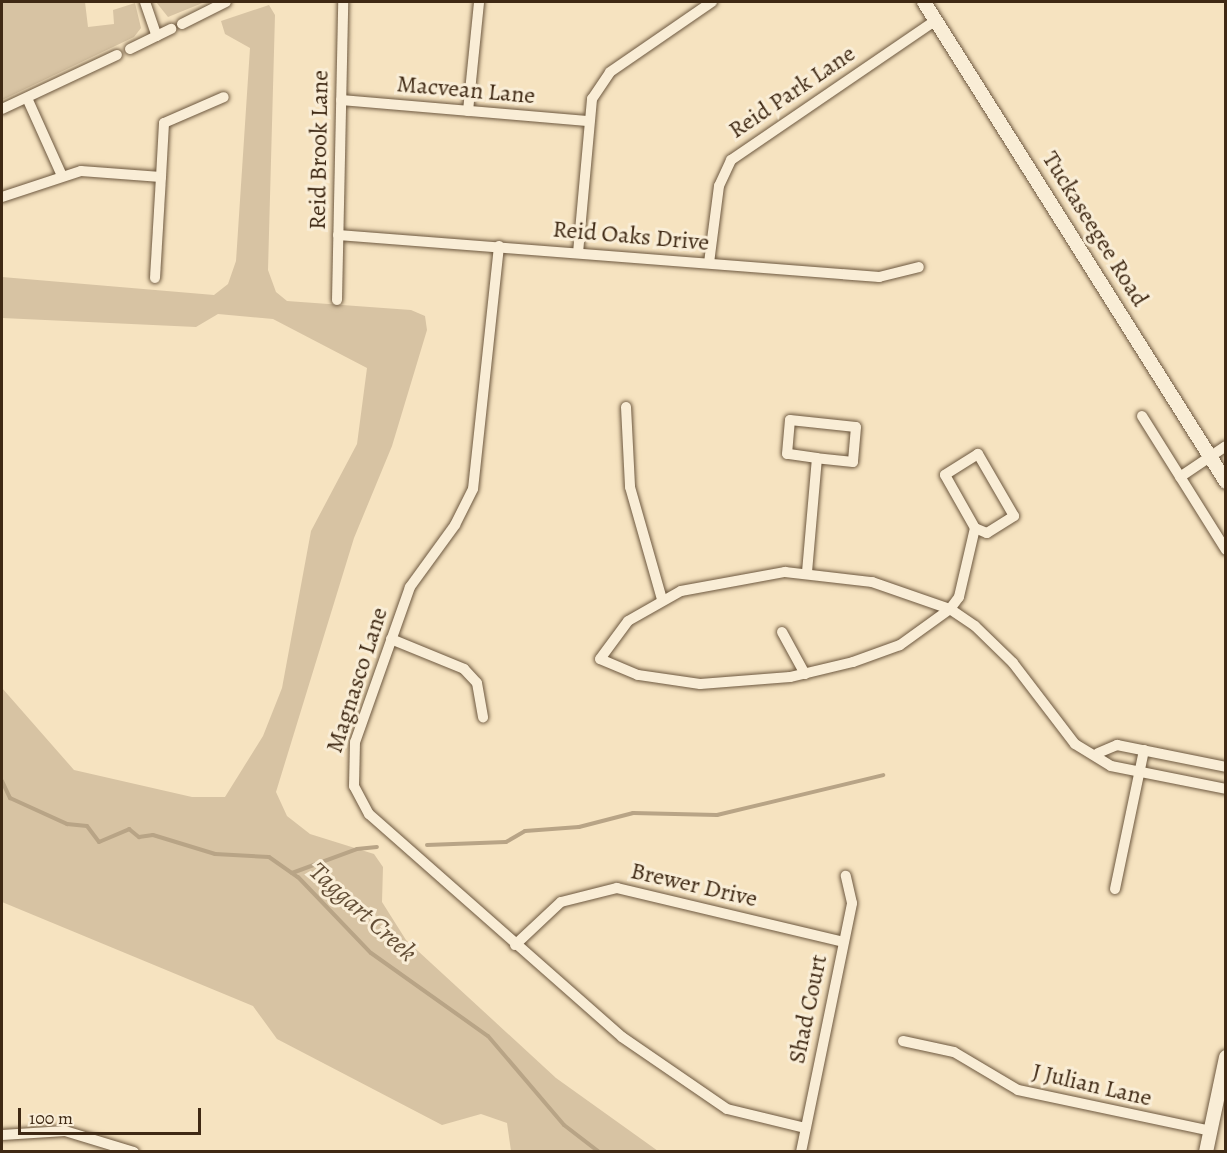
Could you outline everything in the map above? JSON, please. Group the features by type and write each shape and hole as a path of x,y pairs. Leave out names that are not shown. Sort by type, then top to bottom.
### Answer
{"street":[{"path":"145,2 157,36"},
{"path":"182,24 226,2"},
{"name":"Reid Brook Lane","path":"336,300 343,2"},
{"path":"468,111 479,2"},
{"path":"578,253 587,121 592,99 610,72 712,2"},
{"name":"Tuckaseegee Road","path":"924,2 1226,482"},
{"name":"Reid Park Lane","path":"709,263 719,186 731,160 936,20"},
{"path":"130,49 171,29"},
{"path":"2,110 117,55"},
{"path":"155,278 164,123 224,97"},
{"path":"27,98 62,176"},
{"name":"Macvean Lane","path":"341,100 587,121"},
{"path":"2,197 81,171 161,177"},
{"name":"Reid Oaks Drive","path":"338,235 885,277 919,267"},
{"name":"Magnasco Lane","path":"499,246 473,489 455,525 410,587 355,742 354,786 369,814 515,945 622,1036 705,1098 727,1109 805,1128"},
{"path":"626,407 630,487 662,599"},
{"path":"1142,417 1226,550"},
{"path":"790,420 856,427 853,462 817,458 787,454 790,420"},
{"path":"1180,477 1226,446"},
{"path":"975,528 987,533 1014,516 978,454 945,475 975,528 966,580 950,609 900,645 805,674 700,684 638,675 600,659 621,628 662,599 721,580 807,572 873,582 950,609 998,648 1075,744 1098,753 1111,766 1226,789"},
{"path":"807,572 817,458"},
{"path":"782,632 805,674"},
{"path":"391,639 464,669 477,683 483,717"},
{"path":"1098,753 1117,745 1226,767"},
{"path":"1115,889 1144,750"},
{"name":"Shad Court","path":"801,1152 852,903 846,876"},
{"name":"Brewer Drive","path":"515,945 561,902 617,888 843,942"},
{"name":"J Julian Lane","path":"903,1041 954,1052 1018,1090 1211,1131"},
{"path":"1206,1152 1226,1057"},
{"path":"2,1135 65,1131 134,1152"}],"shaded area":[{"path":"2,2 85,2 88,27 114,24 113,10 135,3 141,28 134,37 2,100"},
{"path":"156,2 205,2 168,17"},
{"path":"269,5 275,15 268,270 276,292 287,301 411,310 425,316 427,330 392,446 354,538 276,792 287,816 310,834 374,854 383,867 382,902 406,940 556,1078 658,1151 511,1151 507,1123 481,1114 442,1125 277,1039 253,1006 2,902 2,688 74,770 192,797 225,797 263,736 282,688 311,531 357,444 367,368 273,319 218,314 196,327 2,318 2,277 214,295 228,284 236,261 250,48 225,34 221,21"}],"waterway":[{"path":"427,845 506,842 525,831 579,827 633,813 717,815 883,775"},
{"name":"Taggart Creek","path":"2,781 10,798 67,824 87,826 99,842 129,829 139,837 153,835 215,854 269,857 298,877 371,953 488,1036 564,1125 599,1152"},
{"path":"292,873 357,849 377,847"}]}
